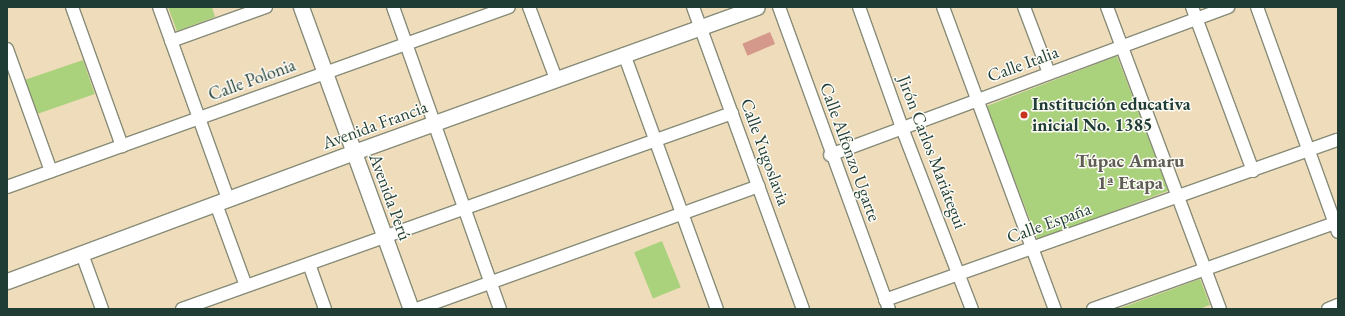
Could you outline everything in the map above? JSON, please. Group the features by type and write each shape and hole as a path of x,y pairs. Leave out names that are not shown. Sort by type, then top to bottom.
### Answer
{"street":[{"path":"72,7 122,146"},
{"path":"159,7 199,118 246,286"},
{"path":"171,40 266,7"},
{"name":"Avenida Perú","path":"301,7 411,309"},
{"path":"393,7 500,309"},
{"name":"Calle Polonia","path":"7,187 509,7"},
{"path":"529,7 556,79"},
{"name":"Calle Yugoslavia","path":"693,7 803,309"},
{"name":"Avenida Francia","path":"7,282 354,152 756,7"},
{"name":"Calle Alfonzo Ugarte","path":"779,7 830,154 887,304"},
{"name":"Jirón Carlos Mariátegui","path":"859,7 902,128 972,309"},
{"path":"943,7 1034,248 1055,309"},
{"path":"1024,7 1049,73"},
{"path":"1107,7 1220,309"},
{"path":"1192,7 1253,171"},
{"name":"Calle Italia","path":"830,154 1228,7"},
{"path":"1093,309 1205,269 1337,225 1308,151 1257,7"},
{"path":"7,49 52,171"},
{"path":"624,54 717,309"},
{"path":"182,309 732,113"},
{"name":"Calle España","path":"887,304 959,275 1338,140"},
{"path":"417,309 758,186"},
{"path":"82,254 102,309"},
{"path":"309,264 325,309"},
{"path":"1328,309 1338,305"}],"green space":[{"path":"168,7 212,7 215,17 177,31"},
{"path":"1117,56 1169,190 1038,241 986,106"},
{"path":"83,60 95,94 37,114 25,80"},
{"path":"662,241 681,287 653,299 634,252"},
{"path":"1200,279 1210,305 1199,309 1118,309"}],"building":[{"path":"770,32 775,44 747,56 742,44"}],"place":[{"name":"Institución educativa inicial No. 1385","path":"1024,115"}],"district":[{"name":"Túpac Amaru 1ª Etapa","path":"1130,172"}]}
